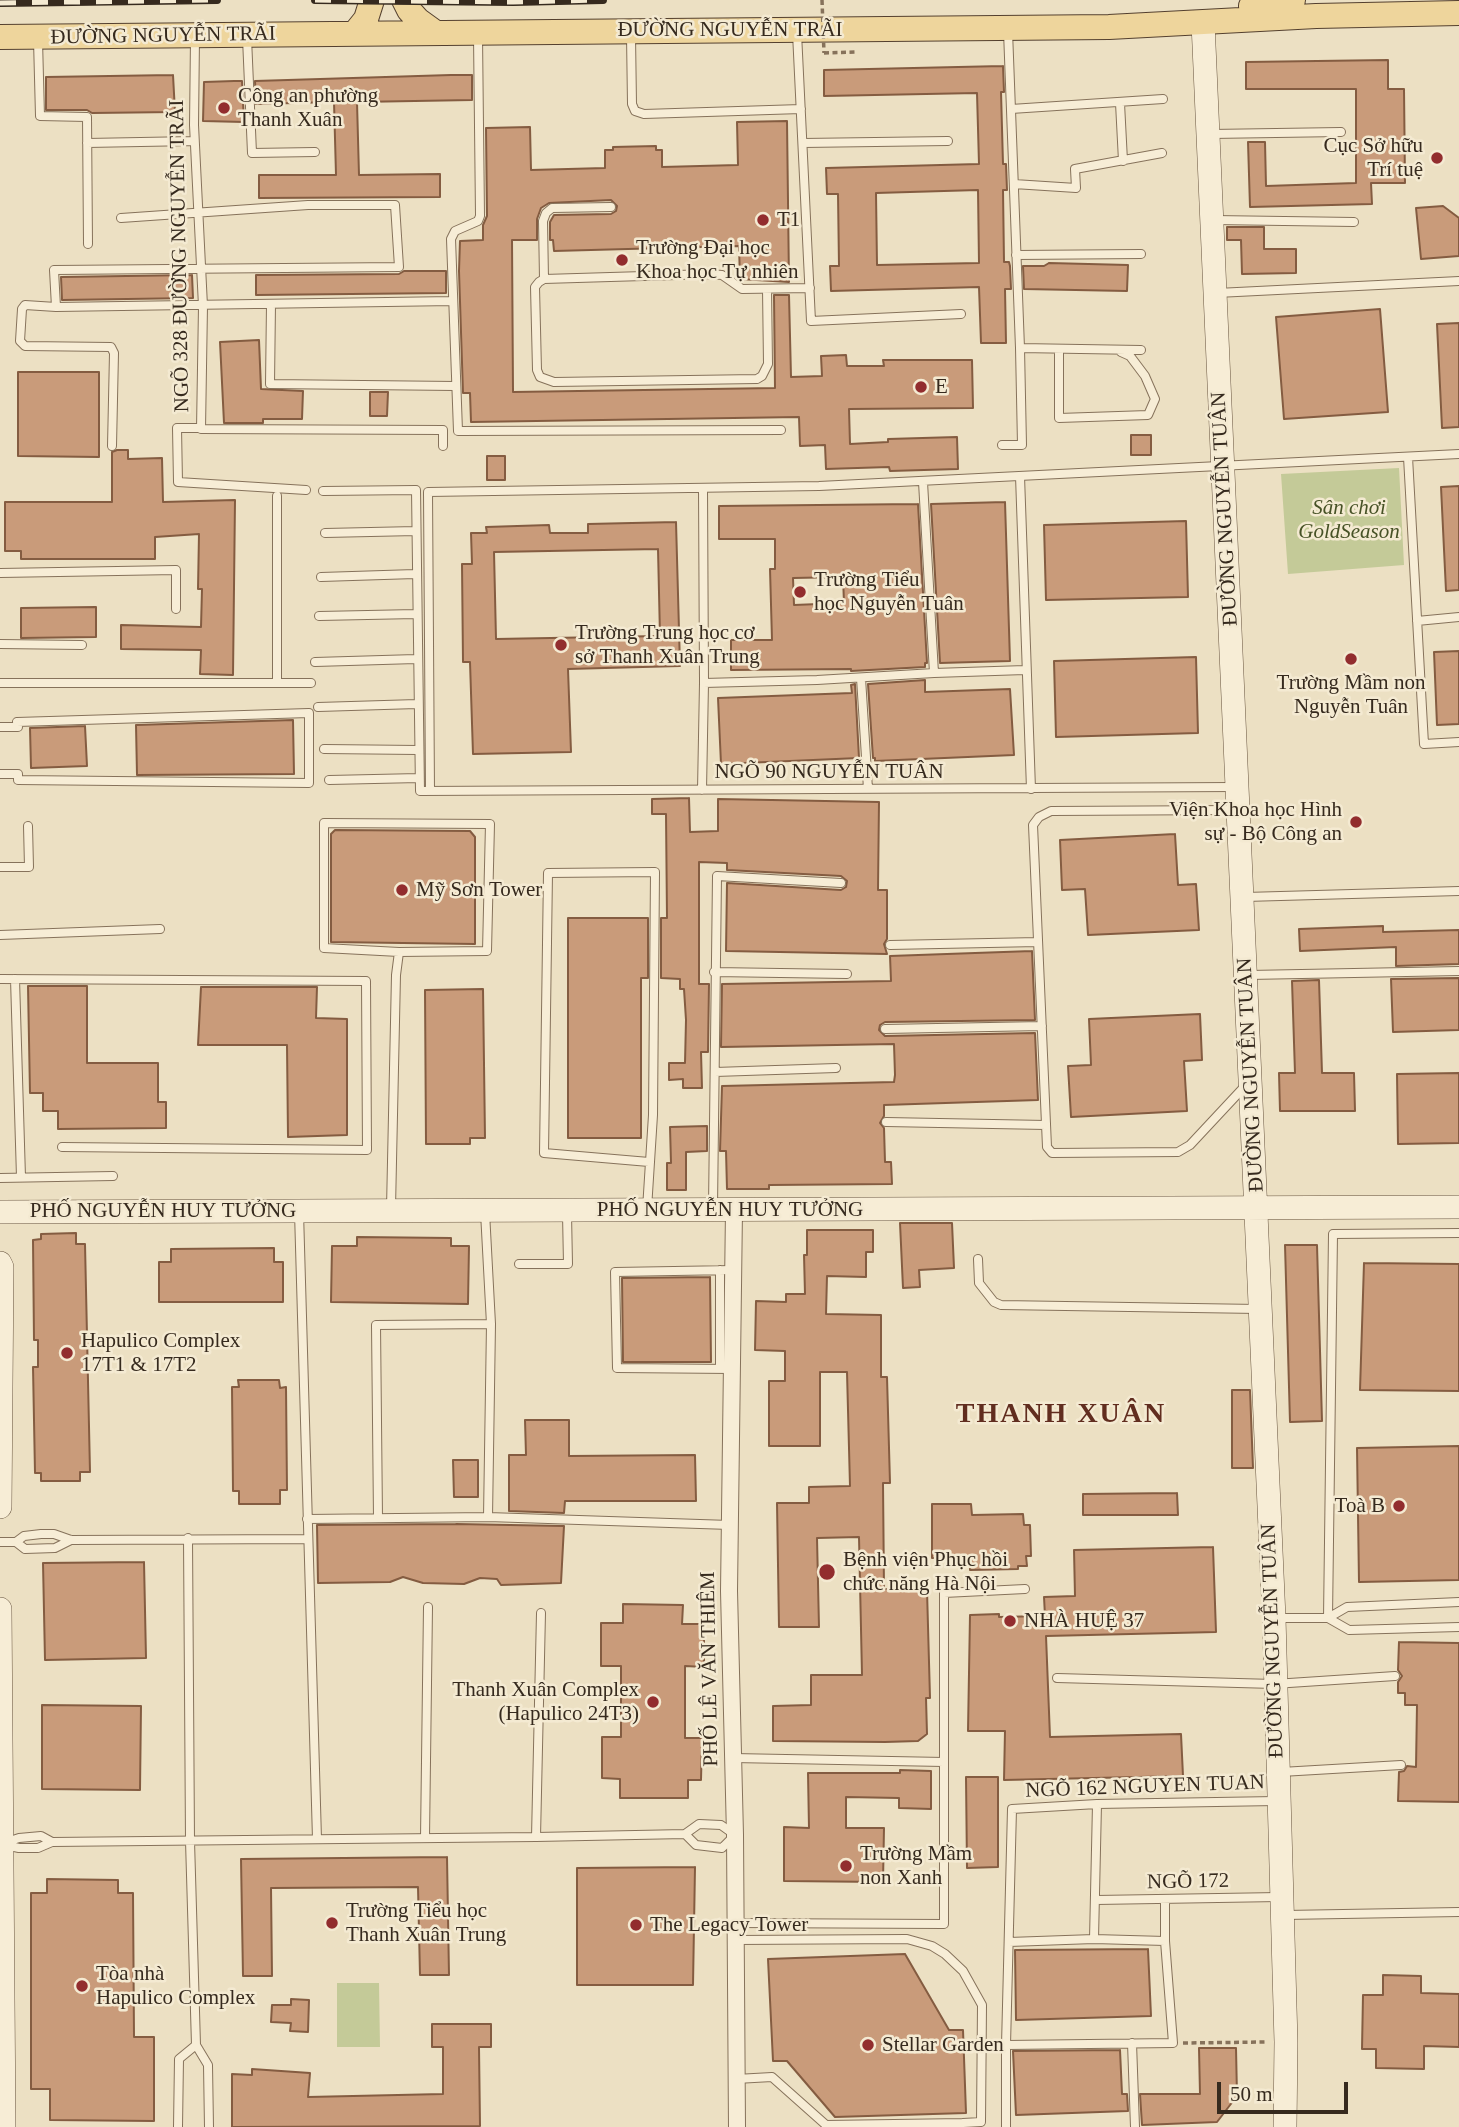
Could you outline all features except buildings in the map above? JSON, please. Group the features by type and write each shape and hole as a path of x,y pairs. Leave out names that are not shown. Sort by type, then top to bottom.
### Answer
{"main road":[{"path":"354,34 366,19 372,0"},
{"path":"404,0 418,20 436,33"},
{"path":"1109,27 1293,0"},
{"name":"ĐƯỜNG NGUYỄN TRÃI","path":"0,37 1109,27 1316,16 1459,13"}],"street":[{"name":"ĐƯỜNG NGUYỄN TUÂN","path":"1203,23 1274,1618 1286,2042 1285,2127"},
{"name":"PHỐ NGUYỄN HUY TƯỞNG","path":"0,1212 1459,1207"},
{"name":"PHỐ LÊ VĂN THIÊM","path":"724,1210 727,1270 726,1369 735,1835 737,2127"},
{"path":"0,1263 0,1507"},
{"path":"0,1609 4,2127"}],"lane":[{"path":"1002,445 1022,445 1007,28"},
{"path":"797,30 811,321 961,314"},
{"path":"631,31 632,104 635,111 644,114 801,109"},
{"path":"478,33 480,216 478,221 455,231 451,239 458,431 781,430"},
{"name":"NGÕ 328 ĐƯỜNG NGUYỄN TRÃI","path":"195,35 194,141 203,306 201,428 443,430 443,446"},
{"path":"247,35 252,153 315,152"},
{"path":"38,37 40,116 87,117 88,244"},
{"path":"1011,109 1163,99"},
{"path":"1120,103 1123,160"},
{"path":"1208,134 1341,132"},
{"path":"88,143 194,141"},
{"path":"803,143 948,141"},
{"path":"1014,184 1076,188 1075,169 1162,153"},
{"path":"56,307 54,270 399,267 394,205 307,205 121,218"},
{"path":"544,279 543,221 546,213 552,208 611,207"},
{"path":"1212,220 1354,222"},
{"path":"1016,255 1141,254"},
{"path":"766,289 768,364 762,376 757,379 554,382 540,377 537,370 535,287 544,279 710,274 722,275 742,289 810,288"},
{"path":"1215,294 1459,281"},
{"path":"112,446 114,353 111,348 25,346 20,341 22,309 25,305 203,306 453,301"},
{"path":"271,304 270,384 455,386"},
{"path":"1020,348 1140,350"},
{"path":"1059,349 1059,418 1147,415 1155,399 1145,376 1129,356 1117,350"},
{"path":"201,428 177,428 178,482 306,490"},
{"path":"430,792 428,492 923,482 1459,454"},
{"path":"1408,457 1424,744 1459,742"},
{"path":"1020,476 1031,789"},
{"path":"923,482 933,673"},
{"path":"702,790 703,488"},
{"path":"323,491 416,490 419,778 329,780"},
{"path":"277,496 277,683"},
{"path":"325,533 416,531"},
{"path":"0,573 176,570 176,610"},
{"path":"321,577 415,574"},
{"path":"318,616 416,614"},
{"path":"1417,621 1459,617"},
{"path":"0,644 82,645"},
{"path":"315,662 416,659"},
{"path":"704,683 1026,670"},
{"path":"861,678 868,789"},
{"path":"0,683 311,683"},
{"path":"318,707 418,704"},
{"path":"0,727 18,727 17,722 309,713 309,783 18,780 18,774 0,774"},
{"path":"324,749 418,750"},
{"name":"NGÕ 90 NGUYỄN TUÂN","path":"419,778 420,792 1238,786"},
{"path":"1238,810 1051,811 1039,817 1032,825 1047,1147 1052,1153 1178,1152 1190,1145 1251,1080"},
{"path":"324,823 490,824 487,951 399,952 324,948 324,823"},
{"path":"0,867 29,867 28,826"},
{"path":"647,1210 653,1115 655,872 548,873 544,1153 649,1162"},
{"path":"724,1210 715,1072 717,876 841,883"},
{"path":"1242,897 1459,891"},
{"path":"0,935 160,929"},
{"path":"890,945 1038,942"},
{"path":"391,1211 396,975 399,952"},
{"path":"1246,975 1459,971"},
{"path":"715,972 847,974"},
{"path":"0,979 366,981 367,1150 62,1147"},
{"path":"15,979 21,1178"},
{"path":"885,1029 1042,1026"},
{"path":"715,1072 836,1068"},
{"path":"886,1122 1046,1125"},
{"path":"0,1178 113,1176"},
{"path":"299,1211 317,1839"},
{"path":"485,1211 491,1324 488,1517"},
{"path":"519,1264 568,1264 567,1211"},
{"path":"1328,1618 1333,1234 1459,1233"},
{"path":"978,1259 979,1283 994,1302 1001,1305 1261,1309"},
{"path":"726,1369 617,1368 615,1272 727,1270"},
{"path":"378,1518 376,1325 491,1324"},
{"path":"307,1519 488,1517 730,1525"},
{"path":"0,1542 16,1542 24,1536 41,1534 54,1534 71,1540 307,1539"},
{"path":"188,1538 190,1841 196,2045 208,2065 209,2127"},
{"path":"16,1542 25,1549 55,1548 71,1540"},
{"path":"736,1923 944,1924 944,1592 1025,1588"},
{"path":"1328,1618 1347,1607 1459,1602"},
{"path":"425,1838 428,1607"},
{"path":"537,1837 541,1613"},
{"path":"1274,1618 1328,1618 1349,1630 1459,1627"},
{"path":"1058,1678 1274,1684 1395,1676"},
{"path":"733,1758 944,1762"},
{"path":"1278,1772 1401,1765"},
{"name":"NGÕ 162 NGUYEN TUAN","path":"1009,1942 1012,1809 1097,1804 1279,1801"},
{"path":"1094,1939 1097,1804"},
{"path":"1,1844 19,1838 41,1836 52,1842 685,1833 699,1824 720,1825 735,1835 722,1848 696,1845 685,1833"},
{"name":"NGÕ 172","path":"1096,1900 1166,1900 1459,1912"},
{"path":"1006,2045 1173,2043 1165,1941 1166,1900"},
{"path":"736,1940 907,1939 945,1954 964,1971 982,2004 981,2122 963,2125 826,2126 772,2077 736,2079"},
{"path":"1006,2127 1009,1942 1094,1939 1165,1941"},
{"path":"1132,2043 1135,2127"},
{"path":"178,2127 179,2059 196,2045"}],"path":[{"path":"822,0 824,53"},
{"path":"1173,2043 1286,2042"}],"green space":[{"name":"Sân chơi GoldSeason","path":"1399,468 1404,565 1288,574 1281,474"},
{"path":"337,1983 379,1983 380,2047 337,2047"}],"railway":[{"path":"0,3 217,0"},
{"path":"315,0 603,0"}],"place":[{"name":"Công an phường Thanh Xuân","path":"224,108"},
{"name":"Cục Sở hữu Trí tuệ","path":"1437,158"},
{"name":"T1","path":"763,220"},
{"name":"Trường Đại học Khoa học Tự nhiên","path":"622,260"},
{"name":"E","path":"921,387"},
{"name":"Trường Tiểu học Nguyễn Tuân","path":"800,592"},
{"name":"Trường Trung học cơ sở Thanh Xuân Trung","path":"561,645"},
{"name":"Trường Mầm non Nguyễn Tuân","path":"1351,659"},
{"name":"Viện Khoa học Hình sự - Bộ Công an","path":"1356,822"},
{"name":"Mỹ Sơn Tower","path":"402,890"},
{"name":"Hapulico Complex 17T1 & 17T2","path":"67,1353"},
{"name":"Toà B","path":"1399,1506"},
{"name":"Bệnh viện Phục hồi chức năng Hà Nội","path":"827,1572"},
{"name":"NHÀ HUỆ 37","path":"1010,1621"},
{"name":"Thanh Xuân Complex (Hapulico 24T3)","path":"653,1702"},
{"name":"Trường Mầm non Xanh","path":"846,1866"},
{"name":"Trường Tiểu học Thanh Xuân Trung","path":"332,1923"},
{"name":"The Legacy Tower","path":"636,1925"},
{"name":"Tòa nhà Hapulico Complex","path":"82,1986"},
{"name":"Stellar Garden","path":"868,2045"}],"district":[{"name":"THANH XUÂN","path":"1061,1415"}]}
